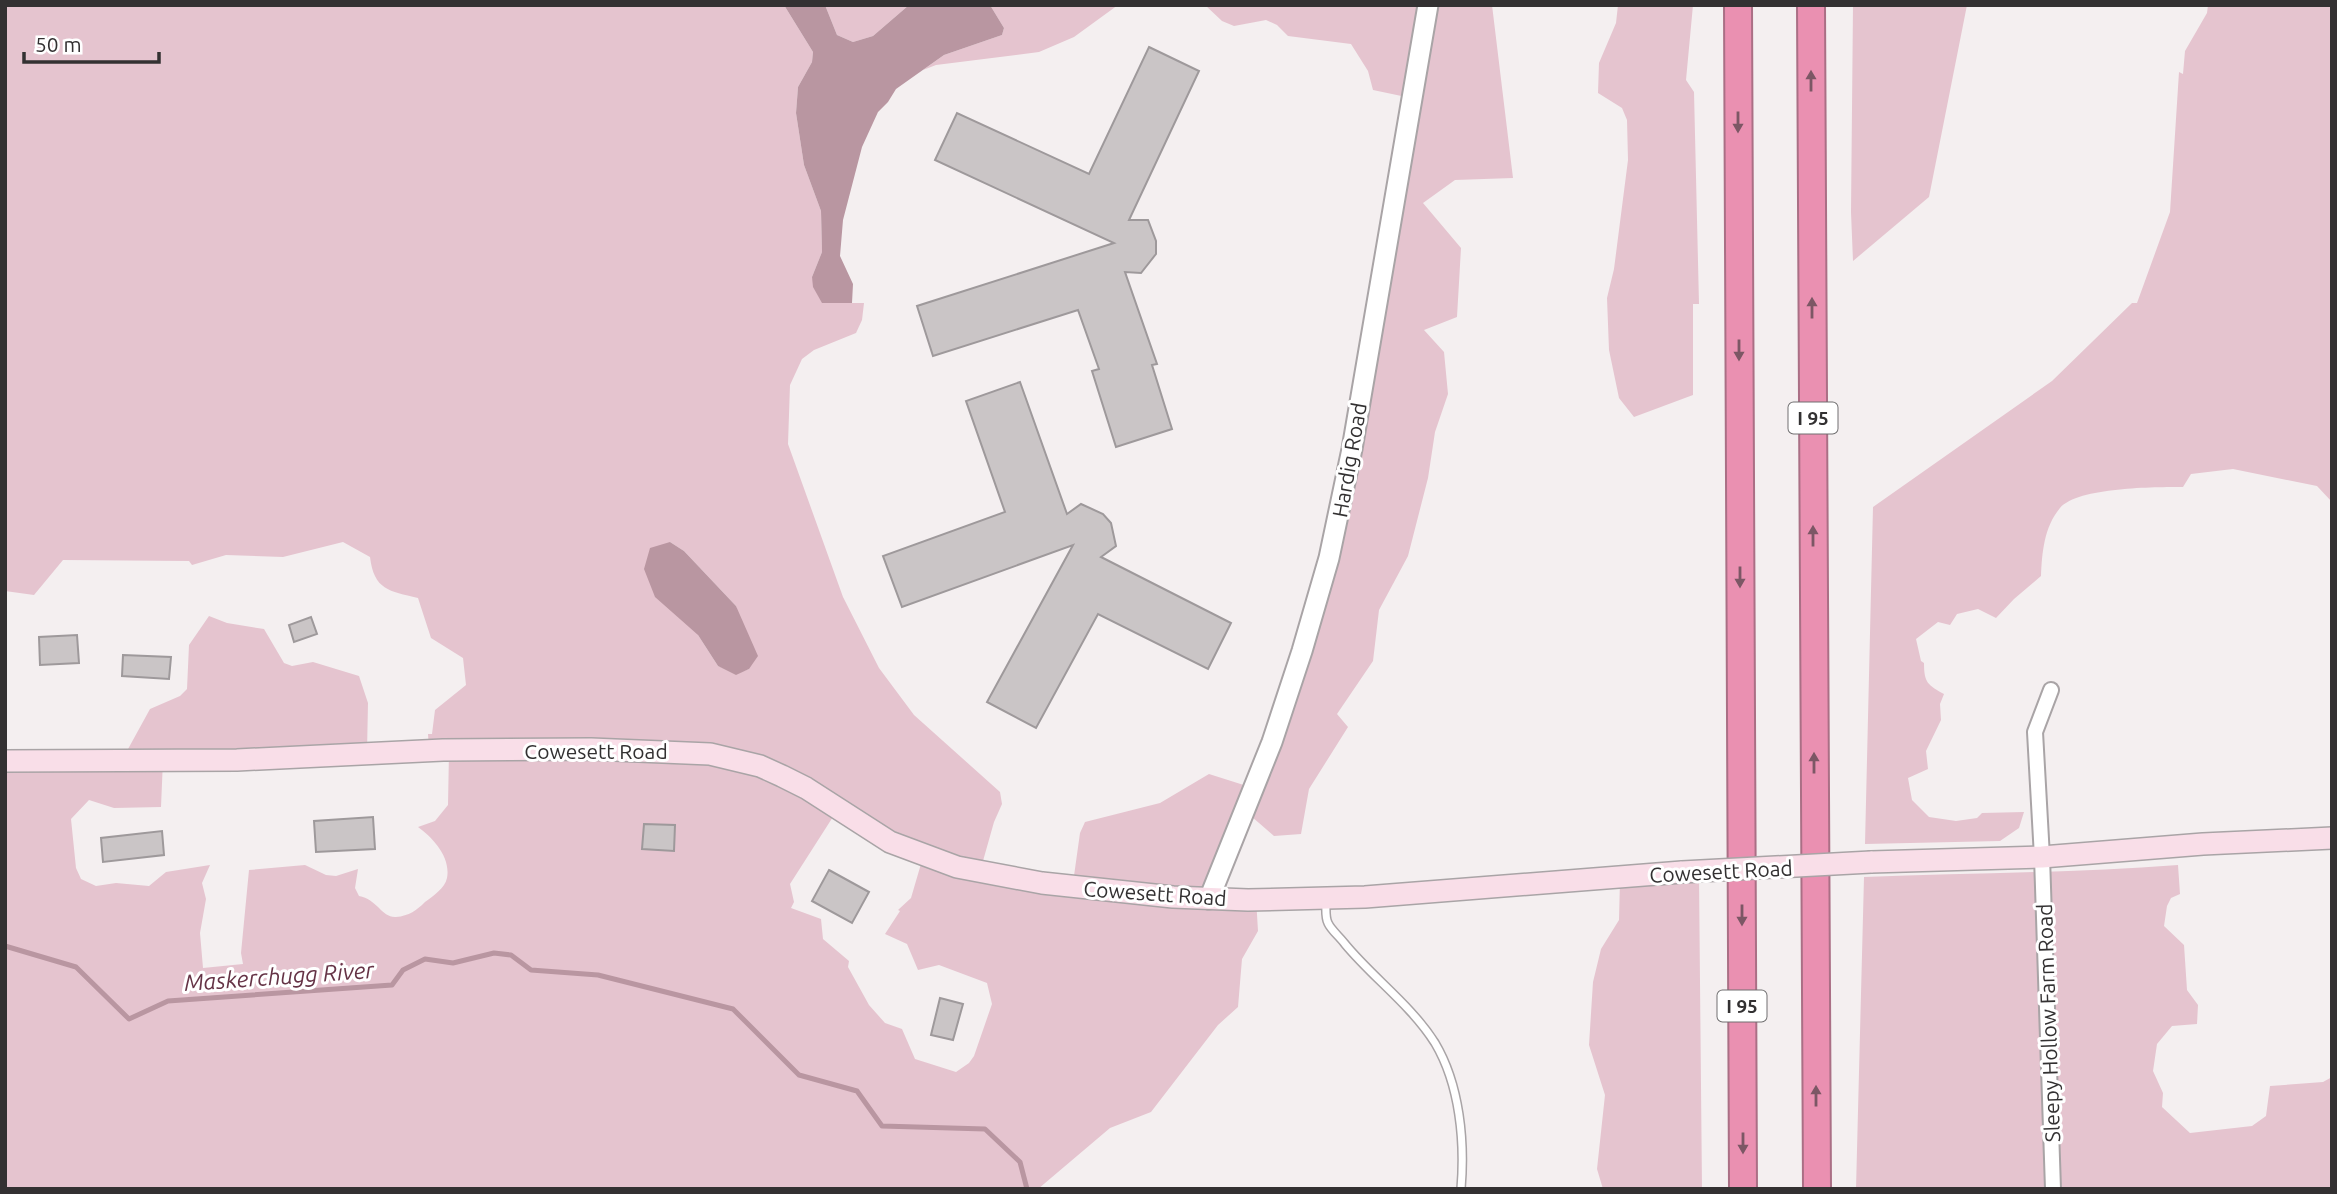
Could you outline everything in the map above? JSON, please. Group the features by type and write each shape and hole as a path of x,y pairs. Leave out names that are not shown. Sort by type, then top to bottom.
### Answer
{"highway":[{"name":"I 95","path":"1738,5 1743,1189"},
{"name":"I 95","path":"1811,5 1817,1189"}],"main road":[{"name":"Cowesett Road","path":"5,761 237,760 443,751 591,749 710,754 760,766 806,788 890,842 957,867 1042,883 1209,899 1365,897 1682,872 1871,862 2042,857 2332,838"}],"street":[{"name":"Hardig Road","path":"1209,899 1272,742 1329,558 1352,449 1428,5"},
{"name":"Sleepy Hollow Farm Road","path":"2051,690 2035,732 2053,1189"}],"lane":[{"path":"1325,897 1328,922 1362,964 1421,1025 1443,1061 1459,1117 1464,1159 1461,1189"}],"shaded area":[{"path":"5,5 784,5 813,52 812,62 798,87 796,113 804,165 821,211 822,252 812,277 823,303 864,303 862,320 856,333 814,350 802,359 790,385 788,444 843,597 879,668 914,715 1000,792 1002,804 981,868 1073,883 1080,833 1085,822 1160,803 1209,774 1250,787 1328,557 1411,98 1373,90 1368,71 1351,44 1288,36 1277,25 1266,20 1234,26 1222,21 1205,5 1492,5 1513,178 1455,180 1423,203 1461,248 1457,317 1424,330 1444,352 1448,394 1435,432 1428,478 1408,556 1379,610 1373,661 1337,714 1348,727 1309,789 1301,834 1274,836 1244,810 1214,883 1223,897 1256,898 1258,931 1242,959 1238,1007 1218,1025 1151,1112 1110,1128 1038,1189 5,1189 5,766 122,760 150,709 180,696 187,689 189,645 209,616 227,623 264,629 284,663 292,666 313,662 359,676 368,703 367,752 163,760 161,807 114,808 89,800 71,819 76,868 81,879 96,886 116,883 149,886 166,872 210,865 202,883 206,899 200,933 203,968 243,964 241,953 249,870 305,865 326,875 336,876 358,869 355,888 359,896 391,917 405,915 419,908 446,882 448,870 444,856 435,842 418,827 435,821 448,805 449,752 429,749 428,734 432,734 435,710 466,685 463,658 431,638 418,598 391,591 379,583 370,557 343,542 283,557 226,555 192,565 189,561 63,560 34,595 5,591","holes":["670,542 684,551 736,606 749,669 738,673 718,666 698,635","838,809 923,857 911,898 898,910 900,911 885,934 907,944 918,970 939,965 987,983 992,1004 974,1056 956,1072 915,1059 902,1029 885,1023 869,1005 848,967 849,961 823,939 821,919 791,908 794,902 790,884"]},
{"path":"784,5 825,5 837,35 853,42 873,36 909,5 990,5 1004,28 1002,35 944,55 896,89 878,112 862,147 843,220 840,256 853,284 852,303 822,303 813,287 812,277 822,252 821,211 804,165 796,113 798,87 812,62 813,52"},
{"path":"825,5 909,5 873,36 853,42 837,35"},
{"path":"990,5 1118,5 1074,37 1039,52 936,65 923,70 944,55 1002,35 1004,28"},
{"path":"1618,5 1693,5 1686,80 1694,92 1699,304 1693,304 1693,395 1634,417 1619,398 1609,350 1607,298 1614,269 1628,160 1627,120 1622,108 1598,93 1599,63 1616,23"},
{"path":"1853,5 1967,5 1929,197 1853,261 1851,212"},
{"path":"2208,5 2332,5 2332,502 2317,486 2233,469 2191,474 2183,487 2099,492 2069,501 2060,508 2050,523 2043,549 2041,576 1996,618 1978,609 1957,614 1950,625 1938,622 1916,639 1926,679 1931,686 1944,694 1940,704 1941,720 1926,751 1928,769 1908,778 1912,800 1929,817 1956,821 1977,818 1982,813 2024,812 2019,828 2000,841 1865,844 1873,507 2052,381 2132,303 2137,303 2170,212 2179,72 2183,74 2185,51 2207,13"},
{"path":"670,542 684,551 736,606 758,656 749,669 736,675 718,666 698,635 655,597 644,569 650,548"},
{"path":"2178,865 2180,894 2171,898 2167,906 2164,926 2184,945 2187,990 2198,1005 2197,1024 2172,1026 2157,1044 2153,1071 2163,1093 2162,1107 2190,1133 2252,1126 2266,1116 2270,1086 2323,1082 2332,1077 2332,1189 1856,1189 1864,877"},
{"path":"1699,877 1702,1189 1603,1189 1597,1169 1605,1095 1589,1045 1593,982 1601,949 1619,920 1620,880"}],"building":[{"path":"1149,47 1199,71 1129,220 1148,220 1156,241 1156,254 1141,273 1125,272 1157,364 1152,365 1172,429 1116,447 1092,371 1099,369 1078,310 933,356 917,306 1114,243 935,160 957,113 1089,174"},
{"path":"1020,382 1067,514 1081,504 1103,514 1111,523 1116,546 1101,557 1231,623 1208,669 1098,614 1036,728 987,702 1073,545 902,607 883,556 1005,512 966,401"},
{"path":"311,617 317,634 294,642 289,625"},
{"path":"77,635 79,663 40,665 39,637"},
{"path":"123,655 171,657 169,679 122,676"},
{"path":"373,817 375,849 316,852 314,821"},
{"path":"644,824 675,825 674,851 642,849"},
{"path":"162,831 164,855 103,862 101,838"},
{"path":"829,870 869,892 852,923 812,901"},
{"path":"940,998 963,1004 953,1040 931,1035"}],"waterway":[{"name":"Maskerchugg River","path":"5,946 76,967 129,1019 168,1001 392,985 403,970 425,959 453,963 494,953 511,955 531,970 598,975 733,1009 799,1075 857,1091 882,1126 985,1129 1020,1162 1027,1189"}]}
